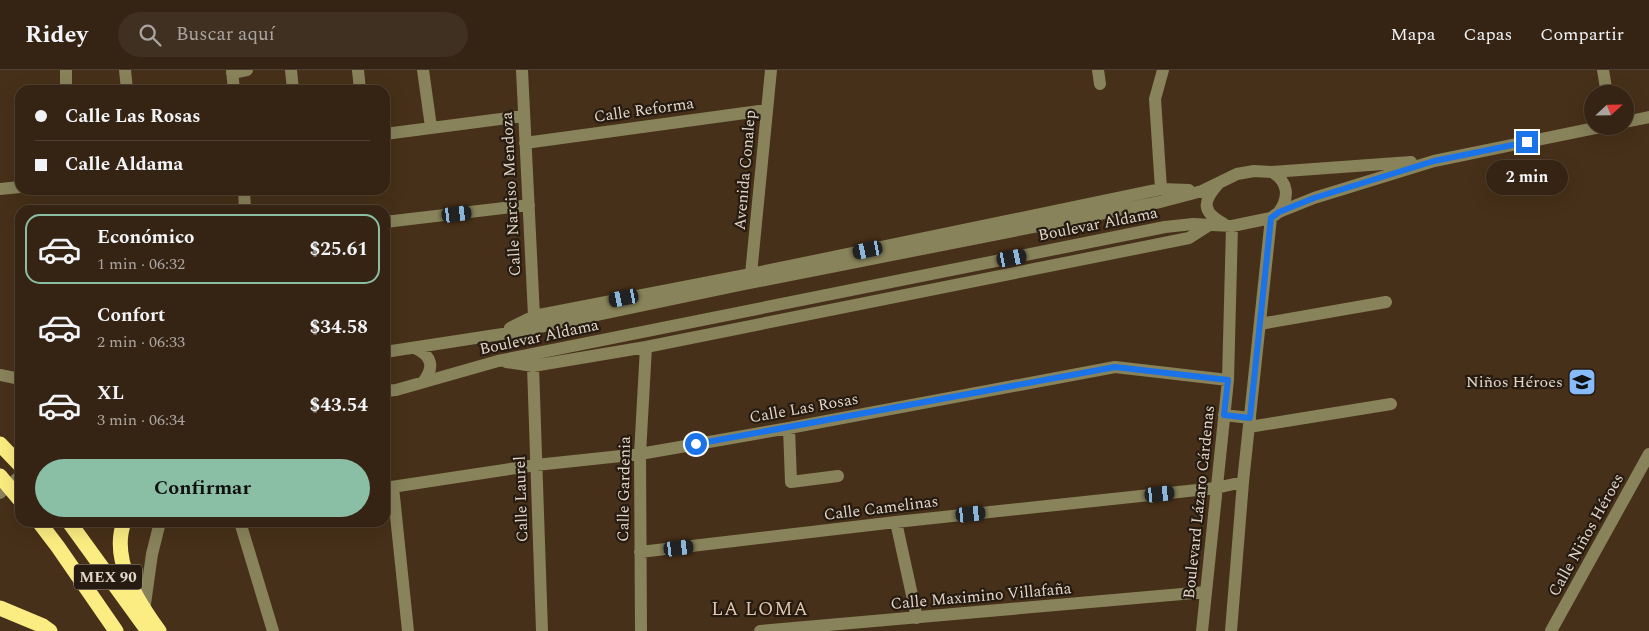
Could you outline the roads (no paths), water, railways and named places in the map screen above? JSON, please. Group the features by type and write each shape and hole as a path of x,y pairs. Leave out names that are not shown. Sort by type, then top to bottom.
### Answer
{"highway":[{"path":"0,444 15,459"},
{"path":"0,476 15,494"},
{"name":"MEX 90","path":"42,527 116,631"},
{"name":"MEX 90","path":"73,527 148,631"},
{"path":"122,527 121,558 132,590 158,631"},
{"path":"0,608 43,626 50,631"}],"street":[{"path":"66,70 66,85"},
{"path":"125,70 126,85"},
{"path":"233,85 232,71 247,70"},
{"path":"291,70 292,85"},
{"path":"358,70 360,85"},
{"path":"423,70 431,128"},
{"name":"Calle Narciso Mendoza","path":"522,70 534,316"},
{"name":"Avenida Conalep","path":"751,274 771,70"},
{"path":"1098,70 1100,84"},
{"path":"1161,189 1155,99 1163,70"},
{"path":"1604,70 1606,85"},
{"name":"Calle Reforma","path":"525,143 767,110"},
{"path":"390,133 523,116"},
{"path":"1634,120 1649,117"},
{"path":"1434,161 1584,130"},
{"name":"Boulevar Aldama","path":"390,351 494,336 1160,202 1202,191 1237,174 1254,171 1272,172 1434,161"},
{"name":"Boulevar Aldama","path":"390,390 498,361 1165,227 1193,224 1229,225 1275,215 1314,198 1434,161"},
{"path":"1230,631 1243,482 1260,324 1275,215 1285,204 1287,195 1285,185 1280,177 1272,172"},
{"path":"1218,184 1209,194 1206,202 1208,213 1213,218 1229,225"},
{"path":"0,189 15,188"},
{"name":"Boulevar Aldama","path":"494,336 534,316 751,274 1161,189 1202,191"},
{"path":"390,221 529,205"},
{"path":"498,361 534,366 646,346 1189,238 1210,224"},
{"name":"Boulevard Lázaro Cárdenas","path":"1202,631 1228,380 1229,225"},
{"path":"1260,324 1386,302"},
{"name":"Calle Gardenia","path":"641,631 640,454 646,346"},
{"path":"415,348 425,352 429,359 430,367 423,382"},
{"name":"Calle Laurel","path":"534,366 542,631"},
{"name":"Calle Las Rosas","path":"390,487 536,465 640,454 1115,367 1228,380"},
{"path":"0,375 15,378"},
{"path":"1224,415 1250,423 1391,404"},
{"path":"790,428 791,482 838,476"},
{"name":"Calle Niños Héroes","path":"1551,631 1649,454"},
{"path":"0,493 15,480"},
{"name":"Calle Camelinas","path":"640,552 896,522 1216,488 1243,482"},
{"path":"390,495 408,631"},
{"path":"896,522 917,618"},
{"path":"144,611 152,554 159,527"},
{"path":"242,527 273,631"},
{"name":"Calle Maximino Villafaña","path":"760,631 1205,592"}],"place":[{"name":"Niños Héroes","path":"1582,382"}],"district":[{"name":"LA LOMA","path":"760,609"}]}
